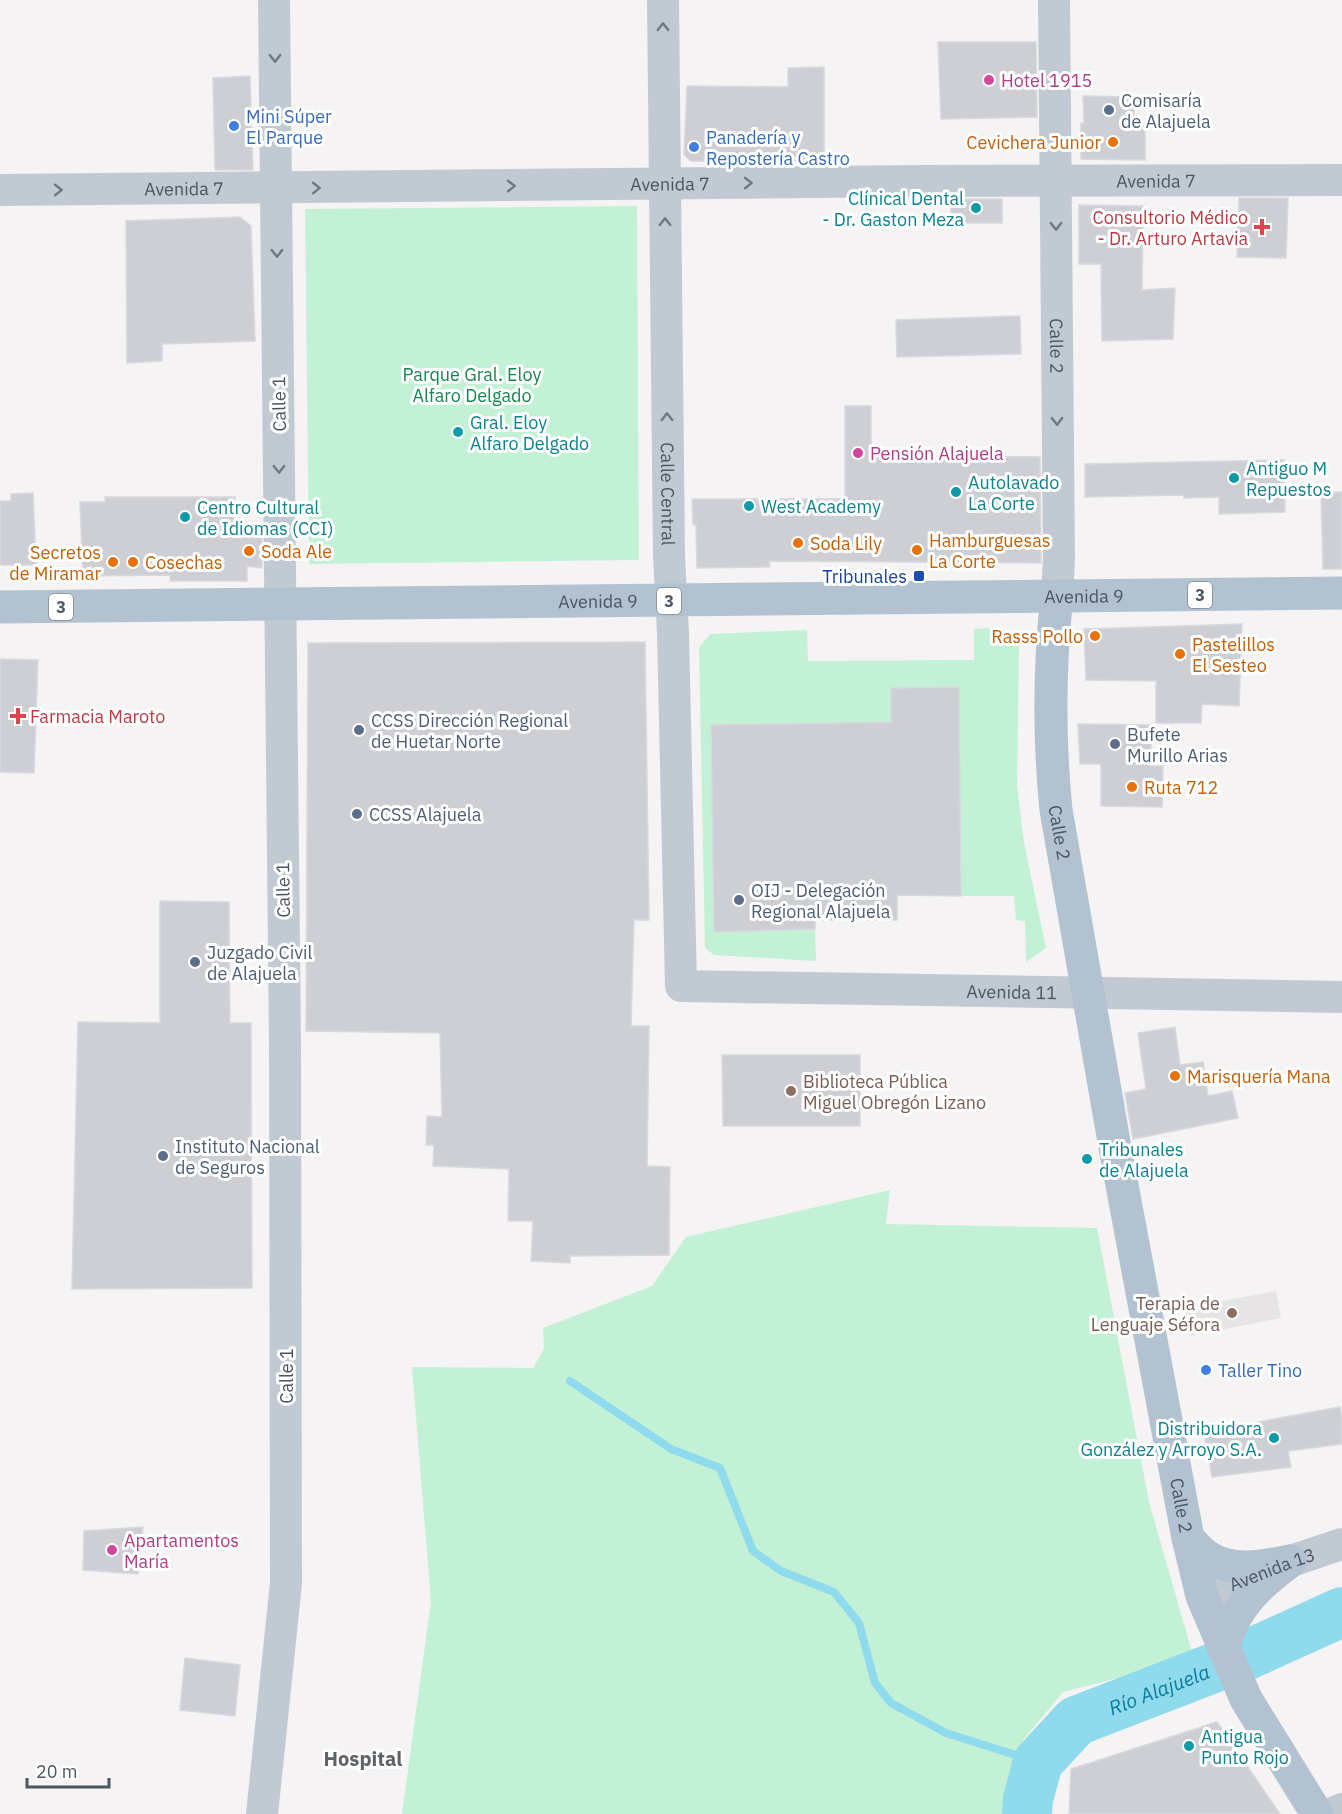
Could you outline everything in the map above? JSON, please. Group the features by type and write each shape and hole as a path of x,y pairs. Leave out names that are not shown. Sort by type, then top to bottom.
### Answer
{"main road":[{"name":"Avenida 9","path":"0,607 1342,593"},
{"name":"Calle 2","path":"1057,596 1050,686 1053,774 1061,845 1188,1538 1202,1596 1246,1699 1317,1814"},
{"path":"1188,1538 1205,1555 1223,1564 1246,1567 1269,1566 1291,1561"},
{"path":"1223,1648 1229,1628 1245,1602 1266,1579 1291,1561"}],"street":[{"name":"Calle 1","path":"262,1814 286,1583 285,1057 274,0"},
{"name":"Calle Central","path":"663,0 669,556 681,986"},
{"name":"Calle 2","path":"1054,0 1059,558 1057,596"},
{"name":"Avenida 7","path":"0,190 1342,180"},
{"name":"Avenida 11","path":"681,986 1342,997"},
{"name":"Avenida 13","path":"1202,1596 1291,1561 1342,1545"},
{"path":"1330,1814 1342,1809"}],"shaded area":[{"name":"Terapia de Lenguaje Séfora","path":"1276,1291 1281,1318 1189,1336 1183,1308"}],"green space":[{"name":"Parque Gral. Eloy Alfaro Delgado","path":"637,206 639,560 309,564 305,209"},
{"path":"1000,627 1019,646 1017,785 1024,843 1046,948 1026,962 1025,921 1016,920 1014,896 960,896 958,687 891,688 891,722 711,725 714,932 815,929 816,961 714,955 705,948 699,648 710,634 807,630 808,661 974,660 974,629"},
{"path":"890,1190 886,1224 1097,1228 1149,1502 1194,1659 1063,1692 1023,1740 1011,1814 402,1814 431,1602 412,1367 533,1368 544,1349 543,1328 652,1286 686,1237"}],"building":[{"name":"Hotel 1915","path":"938,42 1036,42 1037,117 941,119"},
{"path":"824,67 824,162 691,161 684,155 687,86 788,87 788,68"},
{"path":"250,76 253,170 215,170 213,78"},
{"name":"Cevichera Junior","path":"1083,96 1134,97 1134,124 1145,124 1145,160 1081,159 1081,123 1084,123"},
{"name":"Consultorio Médico - Dr. Arturo Artavia","path":"1239,198 1288,198 1286,258 1237,257"},
{"name":"Clínical Dental - Dr. Gaston Meza","path":"951,199 1002,199 1002,223 951,223"},
{"path":"1079,205 1143,206 1142,290 1175,288 1173,339 1102,341 1101,264 1079,264"},
{"path":"240,217 251,226 255,341 162,344 162,361 127,363 126,221"},
{"path":"1020,316 1021,354 897,357 896,320"},
{"path":"845,406 871,406 871,456 1040,457 1041,563 769,561 770,567 697,568 696,525 693,525 692,499 845,499"},
{"path":"1284,460 1285,512 1219,514 1219,497 1184,498 1184,495 1085,497 1085,464"},
{"path":"1342,492 1342,569 1323,569 1321,493"},
{"path":"33,493 36,565 0,565 0,501 11,501 11,494"},
{"path":"105,497 235,497 234,536 262,536 262,568 247,566 247,581 170,581 170,575 83,576 80,502 105,502"},
{"path":"1242,624 1239,706 1202,704 1201,723 1156,723 1156,681 1086,680 1084,629"},
{"path":"645,642 649,920 634,920 631,1026 649,1026 647,1166 670,1167 669,1255 570,1256 570,1263 531,1261 533,1221 508,1221 509,1169 433,1166 434,1145 426,1145 427,1116 442,1117 440,1033 306,1031 308,643"},
{"name":"Farmacia Maroto","path":"0,659 38,660 34,773 0,772"},
{"path":"959,687 961,896 897,895 897,920 815,920 815,929 714,932 711,725 891,722 891,688"},
{"path":"1078,724 1152,725 1150,766 1163,766 1162,807 1101,806 1101,764 1080,764"},
{"name":"Instituto Nacional de Seguros","path":"160,901 229,902 230,1023 251,1023 252,1288 72,1289 78,1022 160,1023"},
{"path":"1175,1027 1180,1065 1203,1062 1208,1096 1232,1091 1238,1118 1133,1139 1125,1093 1146,1089 1138,1033"},
{"name":"Biblioteca Pública Miguel Obregón Lizano","path":"722,1055 860,1055 860,1126 723,1126"},
{"name":"Distribuidora González y Arroyo S.A.","path":"1340,1407 1342,1444 1288,1451 1291,1467 1212,1477 1204,1432"},
{"name":"Apartamentos María","path":"143,1527 138,1574 83,1570 84,1531"},
{"path":"185,1658 240,1665 235,1716 180,1710"},
{"name":"Antigua Punto Rojo","path":"1217,1722 1280,1814 1069,1814 1071,1769"}],"waterway":[{"path":"570,1381 671,1449 720,1468 753,1551 781,1571 834,1592 859,1623 875,1683 891,1703 946,1733 1038,1762"},
{"name":"Río Alajuela","path":"1027,1814 1028,1799 1038,1762 1076,1721 1247,1655 1342,1612"}],"place":[{"name":"Hotel 1915","path":"989,80"},
{"name":"Comisaría de Alajuela","path":"1109,110"},
{"name":"Mini Súper El Parque","path":"234,126"},
{"name":"Cevichera Junior","path":"1113,142"},
{"name":"Panadería y Repostería Castro","path":"694,147"},
{"name":"Clínical Dental - Dr. Gaston Meza","path":"976,208"},
{"name":"Consultorio Médico - Dr. Arturo Artavia","path":"1262,227"},
{"name":"Gral. Eloy Alfaro Delgado","path":"458,432"},
{"name":"Pensión Alajuela","path":"858,453"},
{"name":"Antiguo M Repuestos","path":"1234,478"},
{"name":"Autolavado La Corte","path":"956,492"},
{"name":"West Academy","path":"749,506"},
{"name":"Centro Cultural de Idiomas (CCI)","path":"185,517"},
{"name":"Soda Lily","path":"798,543"},
{"name":"Hamburguesas La Corte","path":"917,550"},
{"name":"Soda Ale","path":"249,551"},
{"name":"Secretos de Miramar","path":"113,562"},
{"name":"Cosechas","path":"133,562"},
{"name":"Tribunales","path":"919,576"},
{"name":"Rasss Pollo","path":"1095,636"},
{"name":"Pastelillos El Sesteo","path":"1180,654"},
{"name":"Farmacia Maroto","path":"18,716"},
{"name":"CCSS Dirección Regional de Huetar Norte","path":"359,730"},
{"name":"Bufete Murillo Arias","path":"1115,744"},
{"name":"Ruta 712","path":"1132,787"},
{"name":"CCSS Alajuela","path":"357,814"},
{"name":"OIJ - Delegación Regional Alajuela","path":"739,900"},
{"name":"Juzgado Civil de Alajuela","path":"195,962"},
{"name":"Marisquería Mana","path":"1175,1076"},
{"name":"Biblioteca Pública Miguel Obregón Lizano","path":"791,1091"},
{"name":"Instituto Nacional de Seguros","path":"163,1156"},
{"name":"Tribunales de Alajuela","path":"1087,1159"},
{"name":"Terapia de Lenguaje Séfora","path":"1232,1313"},
{"name":"Taller Tino","path":"1206,1370"},
{"name":"Distribuidora González y Arroyo S.A.","path":"1274,1438"},
{"name":"Apartamentos María","path":"112,1550"},
{"name":"Antigua Punto Rojo","path":"1189,1746"}],"district":[{"name":"Hospital","path":"363,1758"}]}
